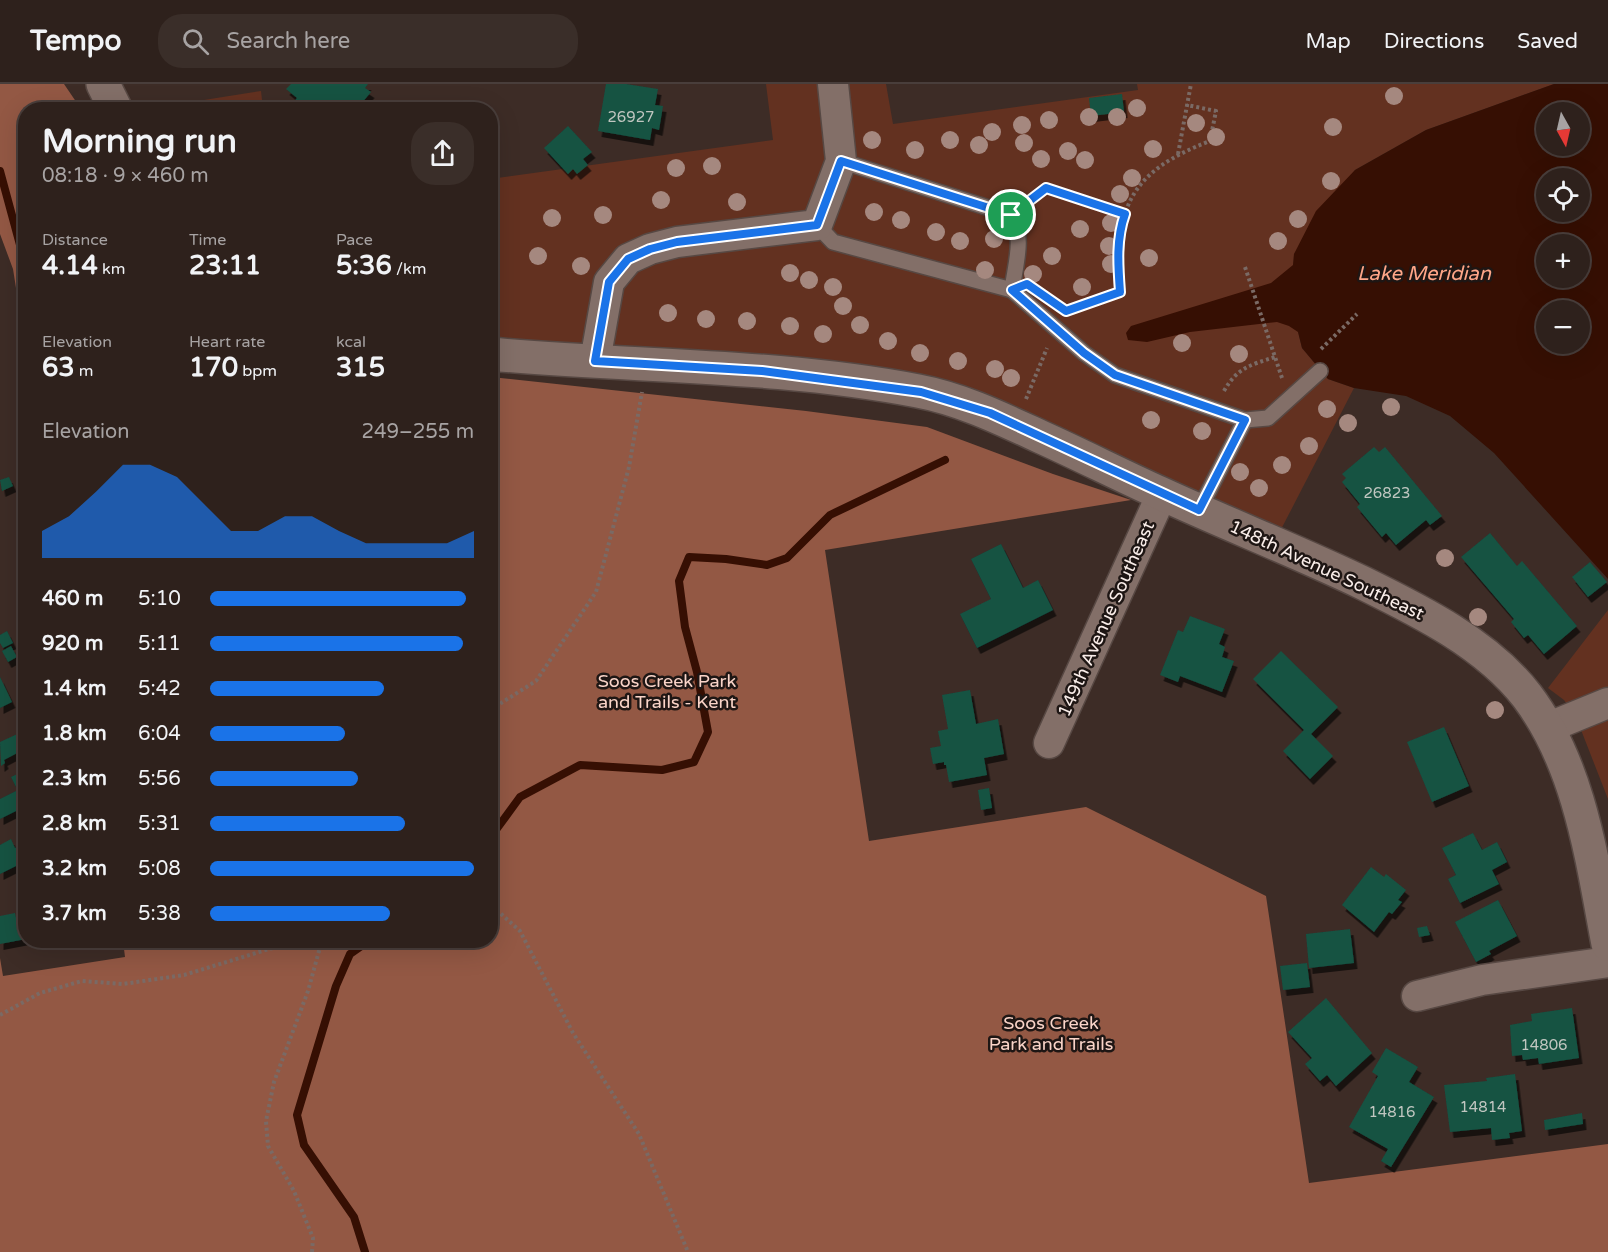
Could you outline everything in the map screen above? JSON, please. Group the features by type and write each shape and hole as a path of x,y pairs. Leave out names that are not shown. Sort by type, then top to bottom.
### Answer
{"street":[{"path":"103,84 112,102"},
{"path":"595,361 609,282 628,259 650,249 677,242 817,225 841,161 832,84"},
{"name":"148th Avenue Southeast","path":"498,355 762,371 921,392 990,413 1162,494 1329,567 1417,609 1485,654 1526,694 1547,728 1559,751 1576,796 1602,877 1608,944"},
{"name":"149th Avenue Southeast","path":"1049,743 1162,494"},
{"path":"1547,728 1608,703"},
{"path":"1417,996 1482,980 1608,962"}],"lane":[{"path":"841,161 1011,215 1017,225 1019,238 1012,290"},
{"path":"817,225 833,242 1012,290 1084,353 1115,375 1245,420 1268,418 1320,370"},
{"path":"1199,510 1245,420"}],"path":[{"path":"1178,155 1191,84"},
{"path":"1074,318 1066,311 1120,292 1118,260 1120,229 1127,206 1141,184 1162,163 1210,141 1216,111 1187,105"},
{"path":"1011,215 1046,188 1125,214"},
{"path":"1245,267 1284,385"},
{"path":"1314,356 1357,314"},
{"path":"1015,425 1055,328"},
{"path":"1224,391 1230,380 1243,368 1275,357"},
{"path":"498,705 536,681 596,592 629,467 642,394 642,364"},
{"path":"1213,388 1234,393"},
{"path":"498,912 520,931 573,1033 639,1134 688,1252"},
{"path":"0,1015 40,993 82,981 123,984 184,975 273,948"},
{"path":"312,1252 313,1238 294,1191 268,1146 266,1121 274,1082 308,991 320,948"}],"shaded area":[{"path":"766,84 886,84 893,124 1138,90 1137,84 1554,84 1426,130 1355,170 1294,254 1292,306 1302,348 1328,379 1354,388 1274,543 990,413 498,355 498,178 773,140"},
{"path":"261,91 262,102 191,102"},
{"path":"1608,610 1608,799 1576,717 1564,700 1548,688"}],"green space":[{"path":"0,84 64,84 76,102 18,102 18,301 13,269 0,234"},
{"name":"Soos Creek Park and Trails","path":"498,378 806,411 927,427 1131,500 825,550 869,841 1086,807 1266,896 1309,1183 1608,1144 1608,1252 0,1252 0,958 3,976 125,957 124,948 498,948"}],"water":[{"name":"Lake Meridian","path":"1554,84 1608,84 1608,579 1494,453 1450,416 1406,396 1354,388 1328,379 1302,348 1298,332 1289,326 1277,322 1190,332 1147,342 1128,340 1126,333 1131,326 1271,283 1293,265 1294,254 1316,211 1355,170 1426,130"}],"building":[{"path":"291,84 368,84 365,88 371,92 363,102 294,102 297,98 286,89"},
{"path":"606,84 626,84 658,89 655,105 663,106 659,130 652,128 650,140 598,131"},
{"path":"1122,94 1124,112 1091,116 1089,98"},
{"path":"568,126 592,152 583,159 588,165 577,174 573,169 568,174 544,148"},
{"path":"1374,447 1379,452 1385,447 1442,516 1430,525 1426,520 1396,545 1386,533 1382,537 1357,507 1360,504 1342,482 1346,478 1342,474"},
{"path":"9,477 13,486 2,491 0,480"},
{"path":"1490,533 1517,566 1522,561 1577,626 1544,654 1528,635 1524,638 1511,622 1514,619 1461,557"},
{"path":"1001,544 1023,588 1038,580 1053,610 977,648 960,614 991,599 971,559"},
{"path":"1590,562 1607,582 1588,597 1572,577"},
{"path":"1190,616 1225,629 1219,644 1225,647 1222,657 1234,661 1222,692 1180,676 1178,682 1160,675 1178,630 1183,632"},
{"path":"7,631 13,643 3,648 0,635"},
{"path":"11,646 17,657 8,662 2,651"},
{"path":"1281,651 1338,707 1311,734 1333,756 1310,779 1283,751 1304,730 1253,679"},
{"path":"0,677 12,702 0,708"},
{"path":"970,690 976,724 998,719 1004,754 984,758 987,775 949,782 946,765 944,762 933,764 930,748 941,746 938,731 948,729 942,695"},
{"path":"1444,727 1469,786 1432,802 1407,742"},
{"path":"18,734 18,753 4,760 5,763 1,766 0,742"},
{"path":"18,774 18,789 17,789 11,777"},
{"path":"989,788 992,808 981,810 978,790"},
{"path":"18,790 18,810 0,819 0,799"},
{"path":"1473,833 1482,850 1497,842 1507,862 1492,870 1499,884 1460,903 1448,879 1456,875 1442,848"},
{"path":"11,839 15,848 18,847 18,865 0,874 0,845"},
{"path":"1371,867 1384,877 1386,874 1406,890 1398,900 1402,902 1392,914 1389,912 1374,932 1342,905"},
{"path":"1498,900 1517,936 1489,951 1491,954 1476,962 1455,922"},
{"path":"15,913 18,923 18,941 0,944 0,916"},
{"path":"1427,926 1430,935 1419,937 1417,928"},
{"path":"1350,929 1354,963 1309,968 1306,934"},
{"path":"1307,963 1310,987 1283,990 1280,966"},
{"path":"1326,998 1372,1053 1336,1086 1327,1075 1320,1081 1305,1064 1312,1058 1288,1032"},
{"path":"1572,1008 1579,1058 1539,1064 1538,1058 1523,1060 1522,1055 1512,1056 1510,1025 1532,1021 1531,1014"},
{"path":"1386,1048 1418,1067 1409,1082 1434,1097 1391,1167 1381,1161 1388,1149 1349,1127 1378,1076 1372,1072"},
{"path":"1515,1074 1522,1131 1509,1133 1510,1138 1492,1140 1491,1128 1450,1132 1444,1085 1487,1081 1486,1078"},
{"path":"1582,1113 1583,1124 1545,1130 1544,1120"}],"waterway":[{"path":"0,171 18,237"},
{"path":"498,827 520,797 580,765 662,770 694,762 708,732 697,672 685,627 679,581 689,557 767,565 787,558 830,515 945,460"},
{"path":"359,948 350,954 336,986 297,1115 304,1145 354,1217 365,1252"}],"route":[{"path":"841,161 1011,215 1046,188 1125,214 1120,229 1118,260 1120,292 1066,311 1027,284 1012,290 1084,353 1115,375 1245,420 1199,510 990,413 921,392 762,371 595,361 609,282 628,259 650,249 677,242 817,225 841,161"}],"park label":[{"name":"Soos Creek Park and Trails - Kent","path":"667,691"}]}
